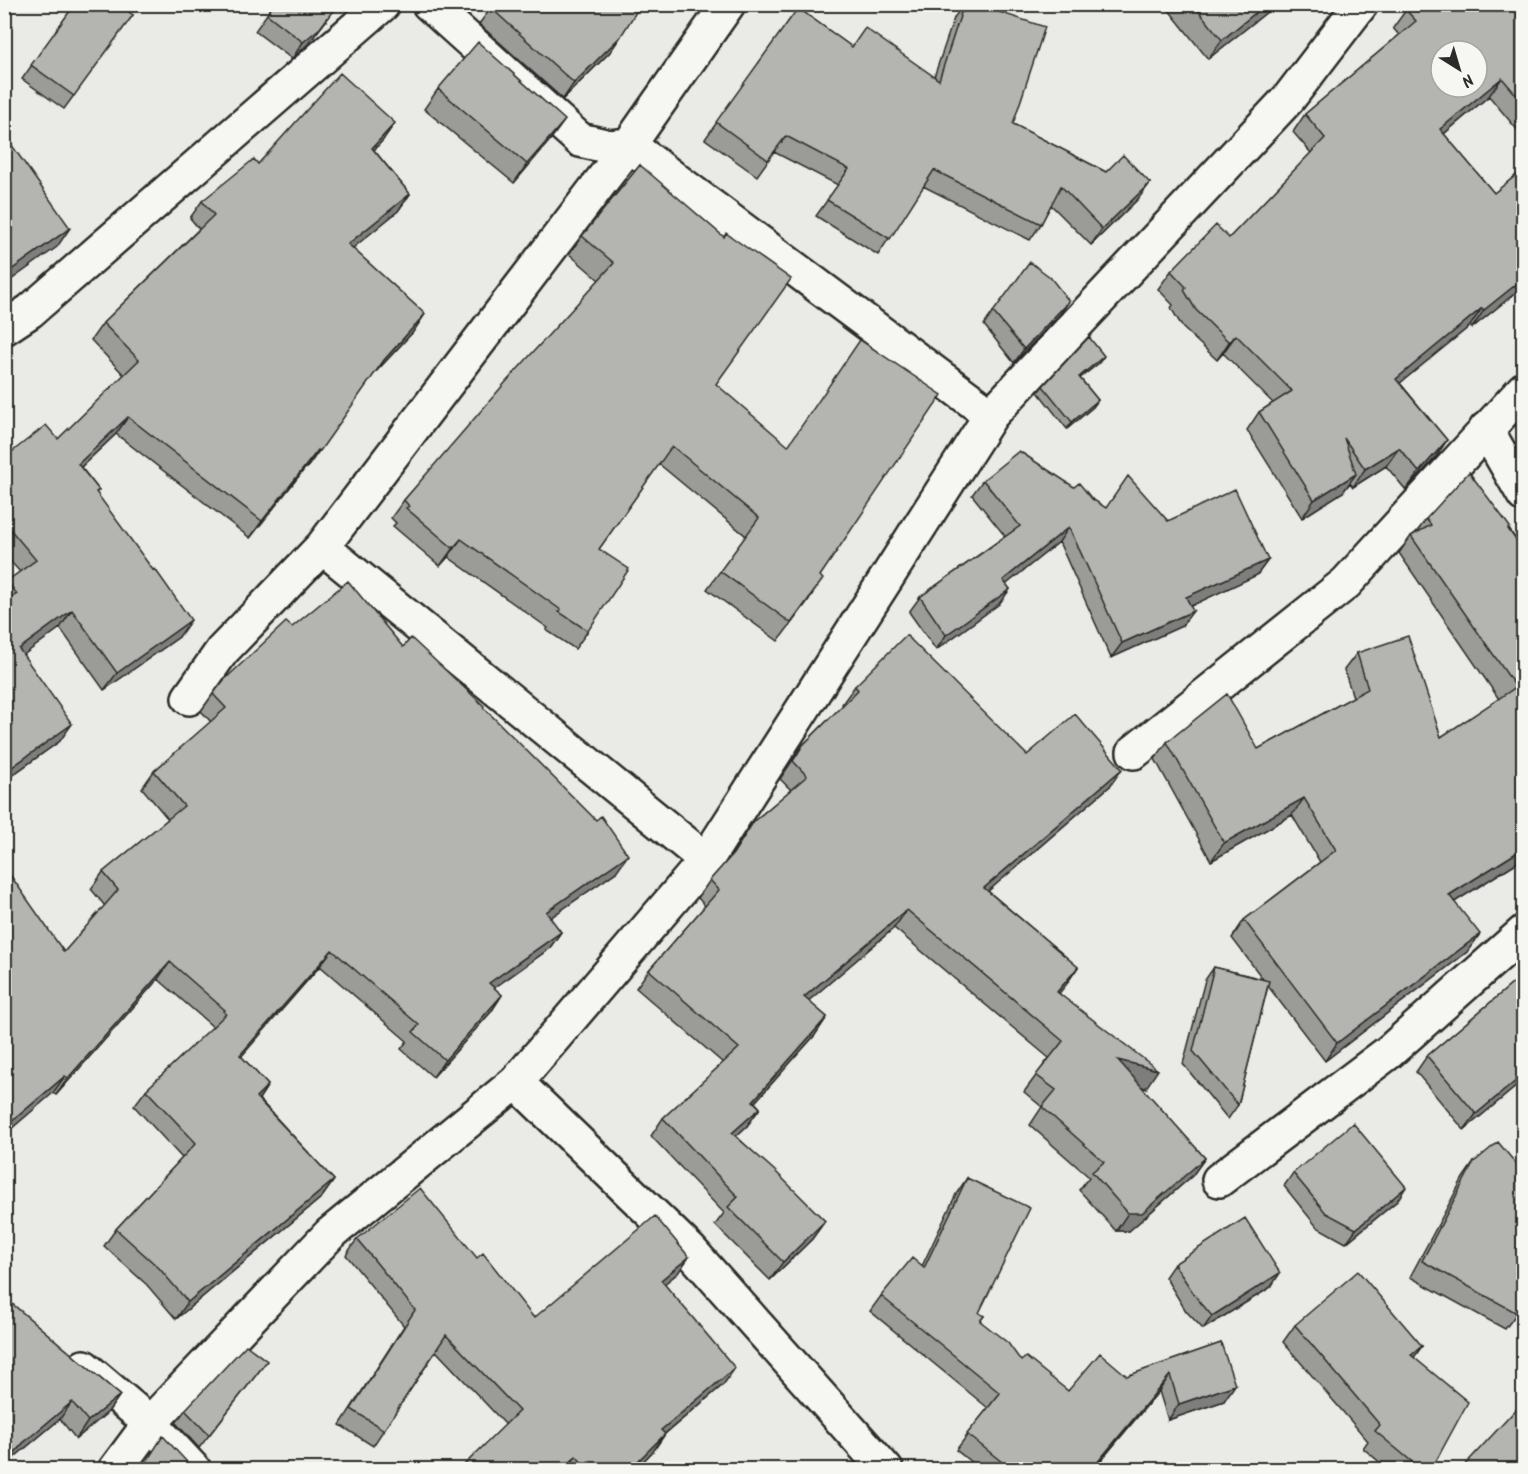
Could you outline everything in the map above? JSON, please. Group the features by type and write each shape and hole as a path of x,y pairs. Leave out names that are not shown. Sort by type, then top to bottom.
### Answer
{"street":[{"path":"4,328 30,311 383,4"},
{"path":"429,4 580,140 610,147 629,145 991,415"},
{"path":"189,698 222,651 322,547 629,145 728,4"},
{"path":"115,1470 150,1423 330,1233 516,1082 706,860 991,415 1289,98 1361,4"},
{"path":"1134,752 1346,583 1524,389"},
{"path":"1486,429 1524,495"},
{"path":"322,547 706,860"},
{"path":"1219,1180 1389,1052 1524,932"},
{"path":"516,1082 690,1250 886,1470"},
{"path":"59,1346 150,1423 194,1470"}],"building":[{"path":"75,4 118,4 133,15 74,96 31,65"},
{"path":"274,4 338,4 320,28 303,42 267,14"},
{"path":"494,4 641,4 621,36 574,83 491,8"},
{"path":"964,4 975,4 1045,27 1013,124 1106,172 1123,155 1150,183 1102,229 1061,186 1041,224 934,170 890,239 827,200 849,169 786,136 768,160 716,122 798,8 852,47 865,28 939,80"},
{"path":"1193,4 1266,4 1222,40"},
{"path":"1412,4 1524,4 1524,104 1502,78 1489,89 1489,39 1429,39 1429,99 1476,99 1440,129 1494,193 1524,169 1524,278 1484,310 1482,308 1396,379 1447,440 1419,472 1399,448 1365,469 1344,438 1356,474 1314,500 1259,412 1292,391 1236,335 1229,342 1196,310 1184,290 1186,287 1171,271 1216,225 1229,238 1325,138 1305,114 1416,21 1406,10"},
{"path":"478,42 565,120 527,164 438,89"},
{"path":"340,73 395,123 372,148 410,194 348,244 425,314 384,360 320,451 318,450 262,521 128,417 78,464 99,490 96,492 191,620 117,673 72,610 19,649 72,724 12,767 7,760 4,762 4,602 17,594 7,581 36,560 4,522 4,458 46,425 58,439 139,360 103,323 214,215 202,201 254,159 258,164"},
{"path":"4,134 70,228 4,275"},
{"path":"640,165 724,237 726,233 791,279 716,384 788,446 860,340 942,395 820,576 823,579 791,623 720,571 759,518 672,446 599,549 629,569 588,631 461,539 453,548 406,508 409,506 404,500 505,383 614,263 582,236"},
{"path":"1030,262 1050,277 1069,301 1024,349 993,312"},
{"path":"1089,337 1104,356 1079,377 1098,400 1072,422 1043,386"},
{"path":"1019,451 1074,487 1079,483 1092,499 1106,508 1128,476 1168,521 1235,489 1268,560 1186,597 1193,611 1122,643 1069,527 1003,580 1010,589 946,635 920,597 1020,526 983,480"},
{"path":"1469,472 1510,527 1508,529 1524,551 1524,848 1449,895 1480,934 1337,1043 1244,920 1336,850 1304,798 1224,843 1167,742 1227,694 1258,749 1368,689 1357,653 1408,636 1441,737 1516,687 1411,536 1431,525 1426,519"},
{"path":"348,581 403,647 411,638 484,706 596,820 601,816 628,855 546,912 561,932 489,983 502,995 445,1060 413,1032 419,1025 332,950 240,1055 268,1085 256,1097 334,1180 188,1302 159,1268 116,1229 196,1143 146,1090 226,1014 223,1011 225,1010 170,962 68,1078 65,1076 4,1128 4,870 6,869 64,952 118,890 103,872 184,806 154,771 226,708 213,694 224,680 286,622 292,627"},
{"path":"906,635 1027,755 1075,714 1122,769 984,888 1078,967 1057,992 1158,1070 1118,1060 1205,1158 1142,1213 1128,1213 1092,1172 1104,1162 1042,1107 1056,1090 1036,1075 1063,1041 907,910 804,997 827,1017 753,1101 760,1108 732,1133 775,1171 825,1221 783,1262 728,1207 738,1197 663,1118 739,1048 649,970 719,890 710,880 733,854 754,821 807,776 793,761 803,745 858,690 855,686"},
{"path":"1214,967 1269,981 1238,1105 1193,1051"},
{"path":"1524,974 1524,1074 1476,1114 1427,1056"},
{"path":"1353,1123 1406,1187 1356,1229 1326,1213 1293,1173"},
{"path":"1498,1142 1518,1166 1524,1162 1524,1299 1517,1313 1422,1261 1474,1162"},
{"path":"967,1178 1030,1208 979,1313 984,1316 980,1321 1008,1343 1021,1361 1026,1357 1068,1391 1100,1353 1127,1376 1221,1343 1235,1385 1179,1404 1170,1375 1091,1470 1012,1470 967,1434 1000,1393 881,1296 912,1258 924,1268"},
{"path":"420,1188 477,1258 483,1253 534,1318 655,1216 689,1257 661,1280 735,1368 661,1430 665,1434 629,1470 589,1470 576,1456 563,1470 459,1470 519,1411 446,1335 384,1430 351,1409 415,1310 357,1239"},
{"path":"1245,1218 1280,1273 1212,1316 1174,1264"},
{"path":"1358,1271 1422,1346 1411,1355 1468,1402 1431,1470 1422,1470 1375,1431 1380,1425 1295,1325"},
{"path":"4,1297 120,1395 88,1421 72,1402 23,1443 4,1465"},
{"path":"246,1345 267,1361 209,1435 185,1410"},
{"path":"1524,1401 1524,1470 1460,1470"},
{"path":"163,1436 187,1462 182,1470 141,1470"}]}
